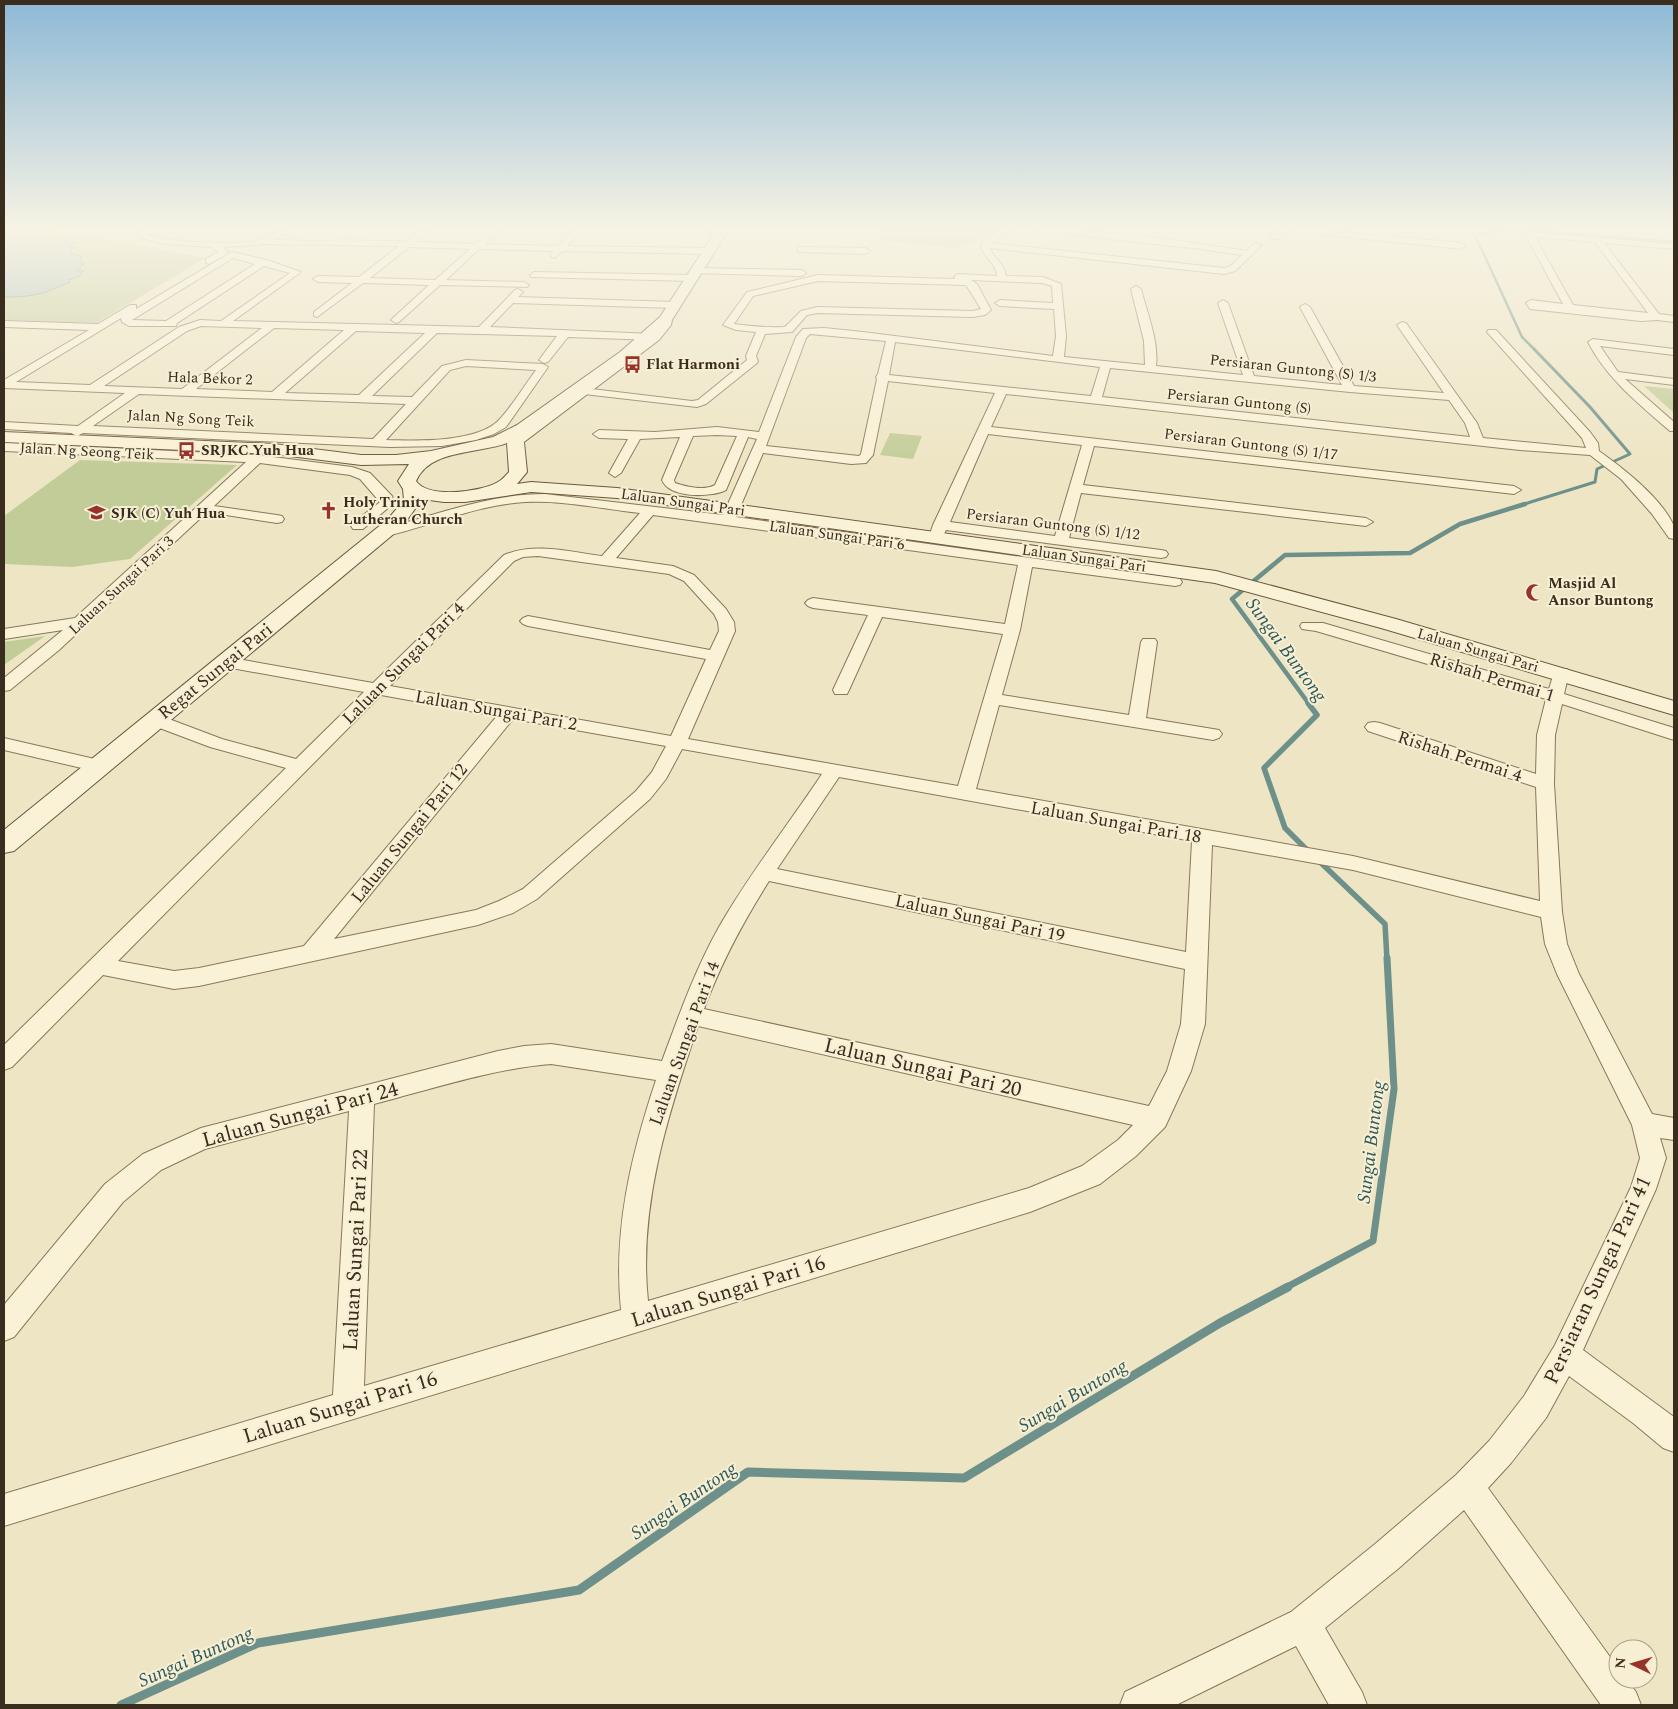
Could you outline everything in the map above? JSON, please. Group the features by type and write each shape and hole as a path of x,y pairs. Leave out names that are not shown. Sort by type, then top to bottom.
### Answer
{"main road":[{"path":"389,528 417,512 458,498 480,495 509,483 517,475 518,464 514,446 516,440 651,337 664,325 672,309"},
{"path":"361,460 396,460 442,454 499,441 510,436 578,391"},
{"name":"Jalan Ng Seong Teik","path":"4,437 276,449 361,460"},
{"path":"467,449 505,453 532,476 617,493"},
{"path":"410,485 409,473 416,466 442,454"},
{"path":"361,460 390,470 410,485 430,496 458,498"},
{"name":"Regat Sungai Pari","path":"4,844 389,528 413,500 410,485"},
{"name":"Laluan Sungai Pari","path":"480,495 531,487 617,493 730,514 935,537 1216,577 1276,592 1558,684 1674,708"}],"street":[{"path":"4,385 130,309"},
{"path":"144,309 125,320 129,323 168,324 186,327"},
{"path":"168,324 192,309"},
{"path":"224,323 244,309"},
{"path":"317,314 324,309"},
{"path":"396,320 408,309"},
{"path":"482,330 502,309"},
{"path":"739,309 728,325 736,328 755,328 761,332 788,330 809,311 973,314 982,313 985,309"},
{"path":"1058,309 1061,336 1058,360"},
{"path":"1141,309 1150,349 1152,362 1150,369"},
{"path":"1225,309 1250,379"},
{"path":"1306,309 1350,389"},
{"path":"1550,309 1641,318 1656,317"},
{"path":"1585,309 1674,318"},
{"path":"1650,309 1656,317"},
{"path":"4,324 186,327 224,323 651,337"},
{"path":"4,334 22,324"},
{"path":"184,392 273,324"},
{"path":"1402,325 1471,423 1478,441"},
{"path":"93,388 186,327"},
{"path":"274,396 354,327"},
{"path":"362,399 434,330"},
{"name":"Persiaran Guntong (S) 1/3","path":"762,443 803,333 824,331 1058,360 1350,389 1453,397"},
{"path":"578,391 683,405 702,402 753,361 751,356 761,332"},
{"path":"1492,332 1586,435 1592,443 1593,452 1626,476 1657,511 1674,536"},
{"path":"544,360 565,333"},
{"path":"599,434 675,436 716,430 744,433 762,443 851,460 862,460 866,455 881,377 891,339"},
{"path":"1674,352 1593,342 1600,358 1616,375 1674,428"},
{"name":"Jalan Ng Song Teik","path":"4,426 425,444 480,435 495,429 502,424 543,367 466,363 446,368 415,401"},
{"path":"1096,400 1106,365"},
{"path":"1616,375 1674,382"},
{"name":"Persiaran Guntong (S)","path":"881,377 1593,452"},
{"name":"Hala Bekor 2","path":"4,385 415,401"},
{"path":"65,439 137,390"},
{"name":"Persiaran Guntong (S) 1/12","path":"1002,390 935,537 1061,541 1161,554"},
{"path":"376,443 415,401"},
{"name":"Persiaran Guntong (S) 1/17","path":"984,430 1514,490"},
{"path":"688,433 668,480 670,485 678,489 710,492 721,487 744,433"},
{"path":"615,473 636,436"},
{"path":"1061,541 1088,441"},
{"path":"389,528 529,497 650,510 730,514 762,443"},
{"name":"Jalan Ng Seong Teik","path":"4,447 257,459 352,471 365,476 387,499 387,503 358,526"},
{"name":"Laluan Sungai Pari 3","path":"4,686 35,664 257,459"},
{"path":"1075,488 1366,522"},
{"path":"204,508 277,519"},
{"path":"606,560 650,510"},
{"name":"Laluan Sungai Pari 6","path":"935,537 1026,562 1175,582"},
{"name":"Laluan Sungai Pari 4","path":"4,1060 509,558 521,553 538,552 673,570 689,578 721,612 726,622 727,631 724,640 715,656 677,743 660,775 643,795 530,894 506,907 478,917 310,954 174,980 100,966"},
{"path":"965,794 1012,630 1026,562"},
{"path":"813,603 1012,630"},
{"path":"841,690 877,612"},
{"path":"528,621 715,656"},
{"path":"4,634 81,622"},
{"name":"Rishah Permai 1","path":"1308,626 1317,626 1558,684 1674,734"},
{"path":"1137,721 1149,642"},
{"name":"Laluan Sungai Pari 2","path":"226,662 677,743"},
{"name":"Persiaran Sungai Pari 41","path":"1138,1705 1303,1624 1387,1556 1467,1486 1500,1452 1535,1407 1565,1355 1643,1189 1652,1158 1644,1124 1568,974 1556,944 1551,912 1546,734 1558,684"},
{"path":"992,699 1213,734"},
{"name":"Laluan Sungai Pari 12","path":"310,954 509,713"},
{"path":"155,720 216,744 299,766"},
{"name":"Rishah Permai 4","path":"1374,727 1546,784"},
{"name":"Laluan Sungai Pari 18","path":"677,743 1202,838 1353,863 1551,912"},
{"path":"4,744 99,766"},
{"name":"Laluan Sungai Pari 14","path":"636,1318 632,1295 633,1228 649,1146 670,1072 690,1015 715,956 765,872 834,771"},
{"name":"Laluan Sungai Pari 16","path":"4,1510 1030,1200 1091,1175 1127,1148 1156,1119 1179,1071 1193,1024 1202,838"},
{"name":"Laluan Sungai Pari 19","path":"765,872 788,879 1196,963"},
{"name":"Laluan Sungai Pari 20","path":"690,1015 1156,1119"},
{"name":"Laluan Sungai Pari 24","path":"4,1327 114,1193 152,1162 200,1139 524,1056 551,1054 670,1072"},
{"name":"Laluan Sungai Pari 22","path":"348,1405 362,1096"},
{"path":"1644,1124 1674,1130"},
{"path":"1565,1355 1644,1412 1674,1437"},
{"path":"1467,1486 1623,1705"},
{"path":"1303,1624 1349,1705"}],"green space":[{"path":"4,309 120,309 96,323 4,320"},
{"path":"1644,386 1674,389 1674,413"},
{"path":"890,433 922,436 913,459 880,455"},
{"name":"SJK (C) Yuh Hua","path":"80,460 237,465 130,559 72,567 4,564 4,516"},
{"path":"45,636 4,665 4,642"}],"waterway":[{"name":"Sungai Buntong","path":"1509,309 1522,337 1534,349"},
{"name":"Sungai Buntong","path":"1521,505 1595,482 1597,469 1630,454 1590,407 1534,349"},
{"name":"Sungai Buntong","path":"1309,704 1232,599 1285,555 1410,553 1460,524 1525,504"},
{"name":"Sungai Buntong","path":"1308,703 1317,715 1264,768 1285,828 1310,853"},
{"name":"Sungai Buntong","path":"1319,861 1385,924 1387,960"},
{"name":"Sungai Buntong","path":"1285,1288 1373,1241 1394,1089 1387,958"},
{"name":"Sungai Buntong","path":"121,1705 258,1643 579,1590 748,1472 964,1478 1220,1323 1288,1287"}],"place":[{"name":"Flat Harmoni","path":"632,364"},
{"name":"SRJKC Yuh Hua","path":"187,450"},
{"name":"Holy Trinity Lutheran Church","path":"329,511"},
{"name":"SJK (C) Yuh Hua","path":"97,513"},
{"name":"Masjid Al Ansor Buntong","path":"1534,592"}]}
